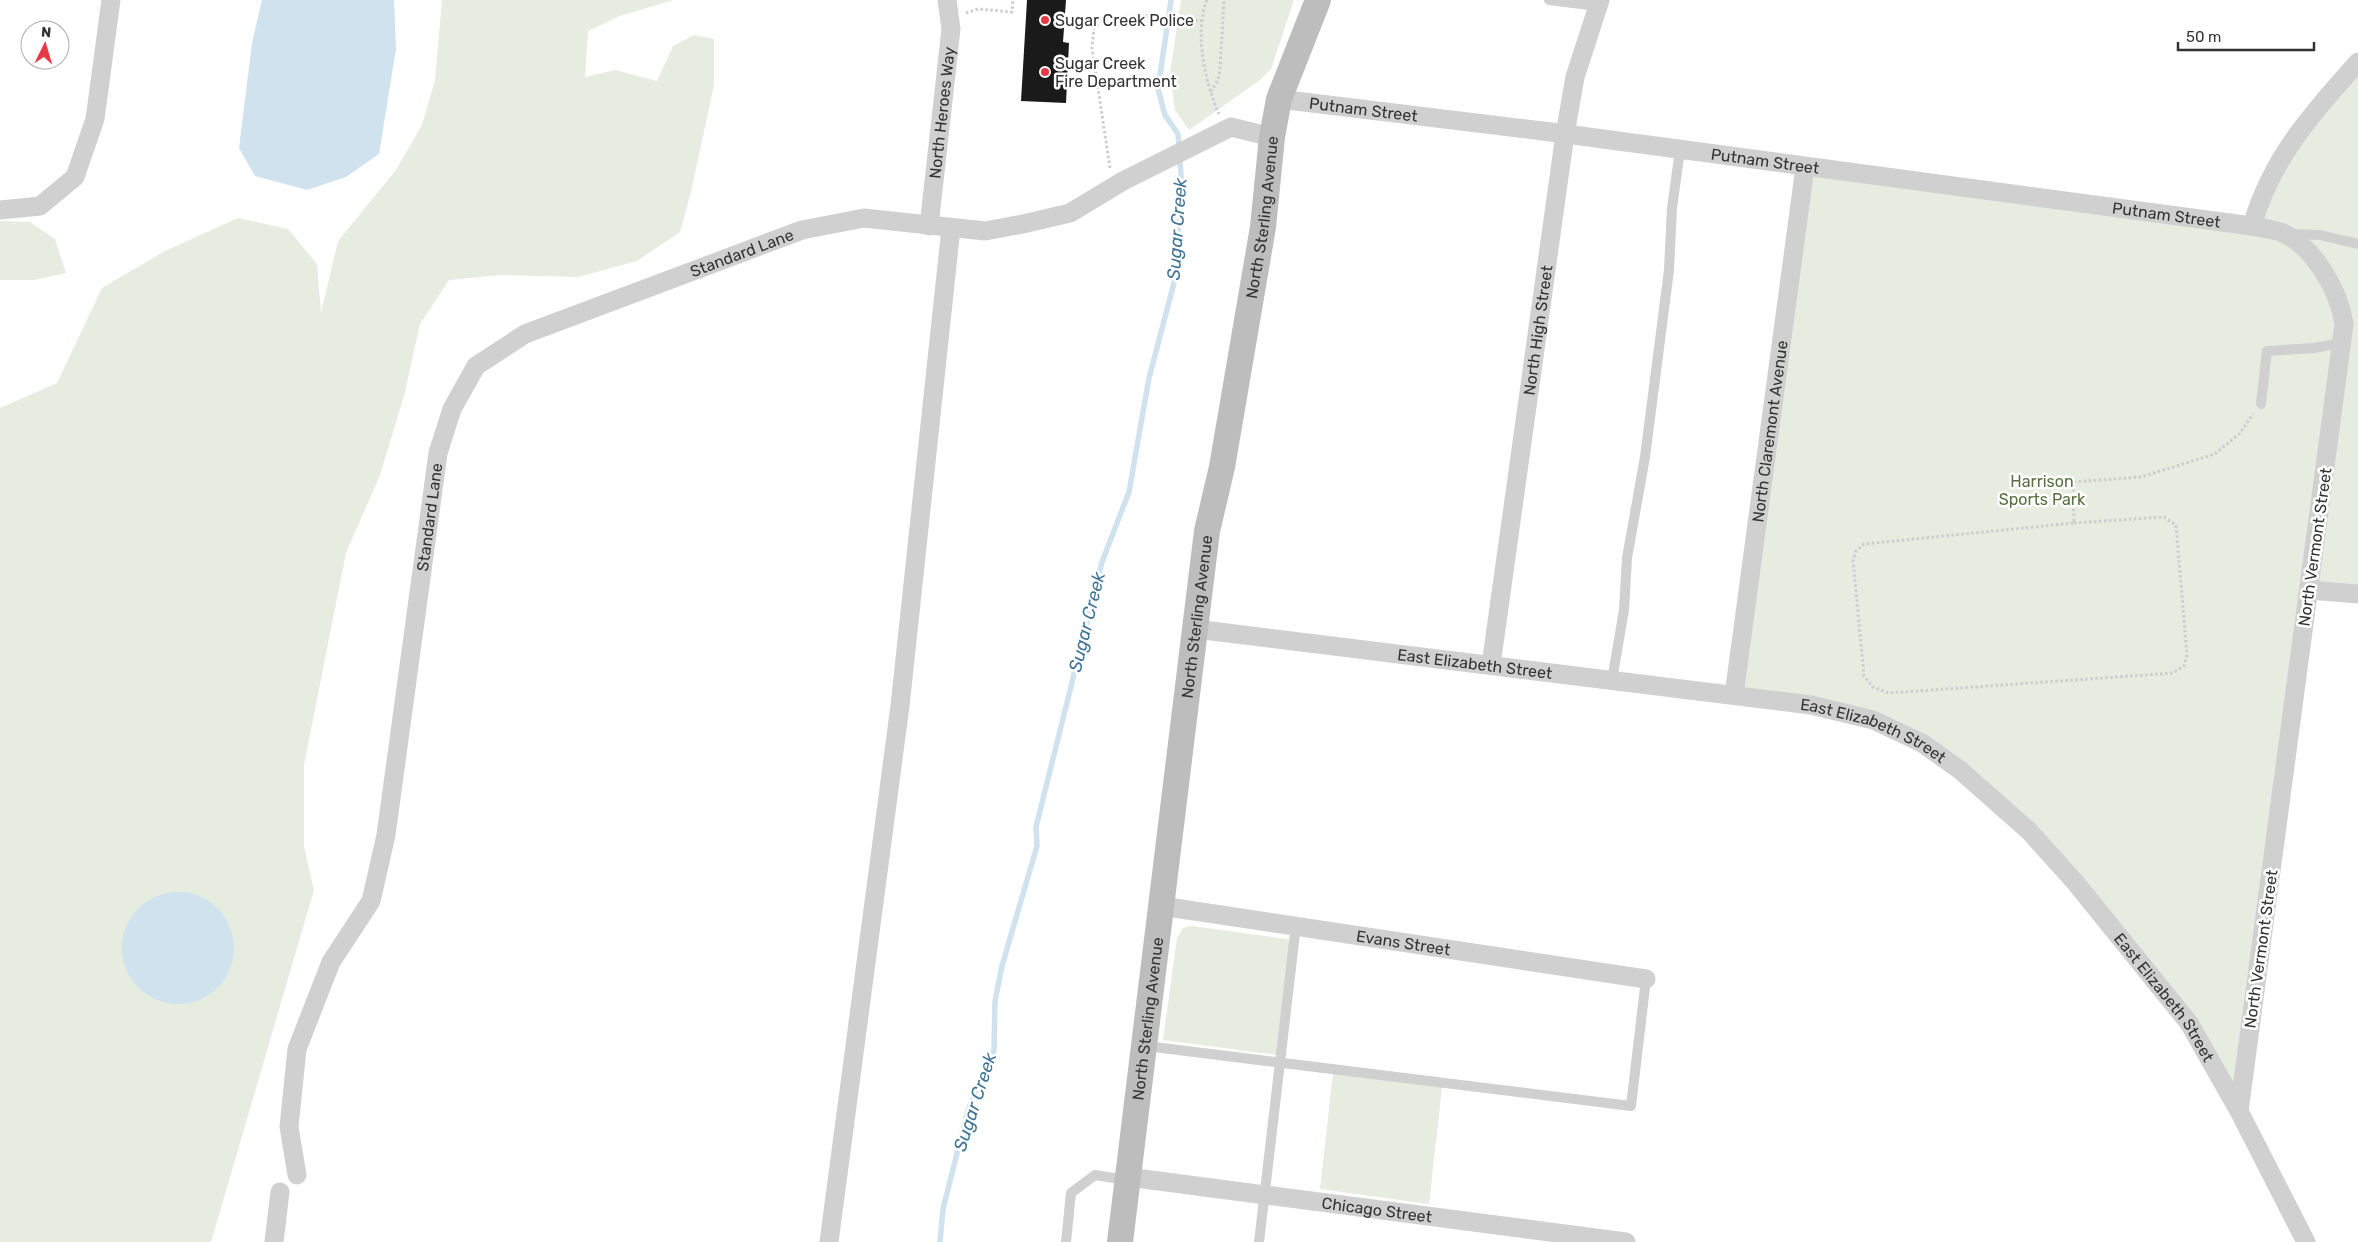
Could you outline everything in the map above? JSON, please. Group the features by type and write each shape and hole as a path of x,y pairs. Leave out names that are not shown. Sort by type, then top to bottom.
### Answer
{"main road":[{"name":"North Sterling Avenue","path":"1120,1242 1207,531 1222,467 1263,227 1272,137 1279,99 1318,0"}],"street":[{"path":"0,210 40,206 75,177 95,119 111,0"},
{"name":"North Heroes Way","path":"930,226 952,29 947,0"},
{"name":"North High Street","path":"1491,665 1565,134 1575,76 1599,3"},
{"path":"2252,226 2260,198 2277,163 2325,99 2358,62"},
{"name":"Putnam Street","path":"1279,99 1565,134 2252,226"},
{"name":"Standard Lane","path":"297,1175 289,1127 296,1049 330,962 371,901 386,835 438,453 452,409 476,366 525,334 802,230 864,218 985,231 1070,213 1117,176 1215,137 1231,127 1272,137"},
{"name":"North Claremont Avenue","path":"1734,695 1805,167"},
{"name":"North Vermont Street","path":"2239,1110 2344,324 2341,303 2329,280 2304,248 2283,233 2252,226"},
{"path":"829,1241 900,706 951,228"},
{"path":"2309,590 2358,594"},
{"name":"East Elizabeth Street","path":"1195,629 1811,704 1873,720 1922,743 1960,770 2030,832 2075,882 2189,1023 2239,1110 2306,1242"},
{"name":"Evans Street","path":"1161,906 1646,979"},
{"name":"Chicago Street","path":"1128,1178 1626,1242"},
{"path":"274,1242 280,1192"}],"lane":[{"path":"1549,0 1599,3"},
{"path":"1612,680 1624,610 1627,558 1645,457 1669,270 1672,208 1680,150"},
{"path":"2283,233 2320,235 2358,244"},
{"path":"2261,404 2266,351 2314,348 2342,343"},
{"path":"1258,1242 1296,925"},
{"path":"1145,1046 1631,1106 1646,979"},
{"path":"1066,1242 1071,1193 1095,1175 1128,1178"}],"path":[{"path":"966,13 978,9 1012,12 1013,0"},
{"path":"1207,0 1200,21 1210,92 1220,114"},
{"path":"1210,92 1218,80 1220,69 1224,0"},
{"path":"1117,176 1092,36 1094,28 1101,23 1128,16 1200,21"},
{"path":"2074,523 2073,482 2141,477 2215,454 2240,433 2261,404"},
{"path":"2164,516 2176,525 2187,655 2184,666 2172,673 1889,693 1873,687 1864,676 1853,560 1856,551 1864,544 2074,523 2164,516"}],"green space":[{"path":"442,0 673,0 620,16 588,31 585,77 615,70 657,81 673,46 694,35 714,39 714,85 691,192 680,232 637,261 578,277 500,275 449,280 420,324 404,396 380,475 346,553 304,765 304,847 314,890 211,1242 0,1242 0,408 57,383 102,288 165,251 238,218 288,229 317,264 321,313 338,241 396,170 422,125 435,80"},
{"path":"1181,0 1294,0 1271,69 1260,80 1189,130 1175,110 1170,73"},
{"name":"Harrison Sports Park","path":"2358,62 2358,594 2309,590 2239,1111 2189,1023 2075,882 1960,770 1873,720 1734,695 1805,167 2252,226 2277,163"},
{"path":"0,221 30,222 55,239 66,273 34,280 0,280"},
{"path":"1192,926 1293,940 1278,1055 1163,1040 1177,938 1183,928"},
{"path":"1333,1074 1442,1087 1429,1204 1320,1189"}],"water":[{"path":"262,0 394,0 396,49 379,154 346,177 307,190 255,176 239,148 252,43"},
{"path":"178,892 200,896 218,908 230,926 234,948 230,970 218,988 200,1000 178,1004 156,1000 138,988 126,970 122,948 126,926 138,908 156,896"}],"building":[{"name":"Sugar Creek Fire Department","path":"1027,0 1066,0 1063,42 1069,43 1066,103 1021,101"}],"waterway":[{"name":"Sugar Creek","path":"940,1242 943,1209 968,1110 994,1051 995,1001 1002,966 1037,846 1036,827 1102,562 1129,492 1149,378 1174,283 1182,188 1178,134 1165,115 1158,89 1171,0"}],"place":[{"name":"Sugar Creek Police","path":"1045,20"},
{"name":"Sugar Creek Fire Department","path":"1045,72"}]}
